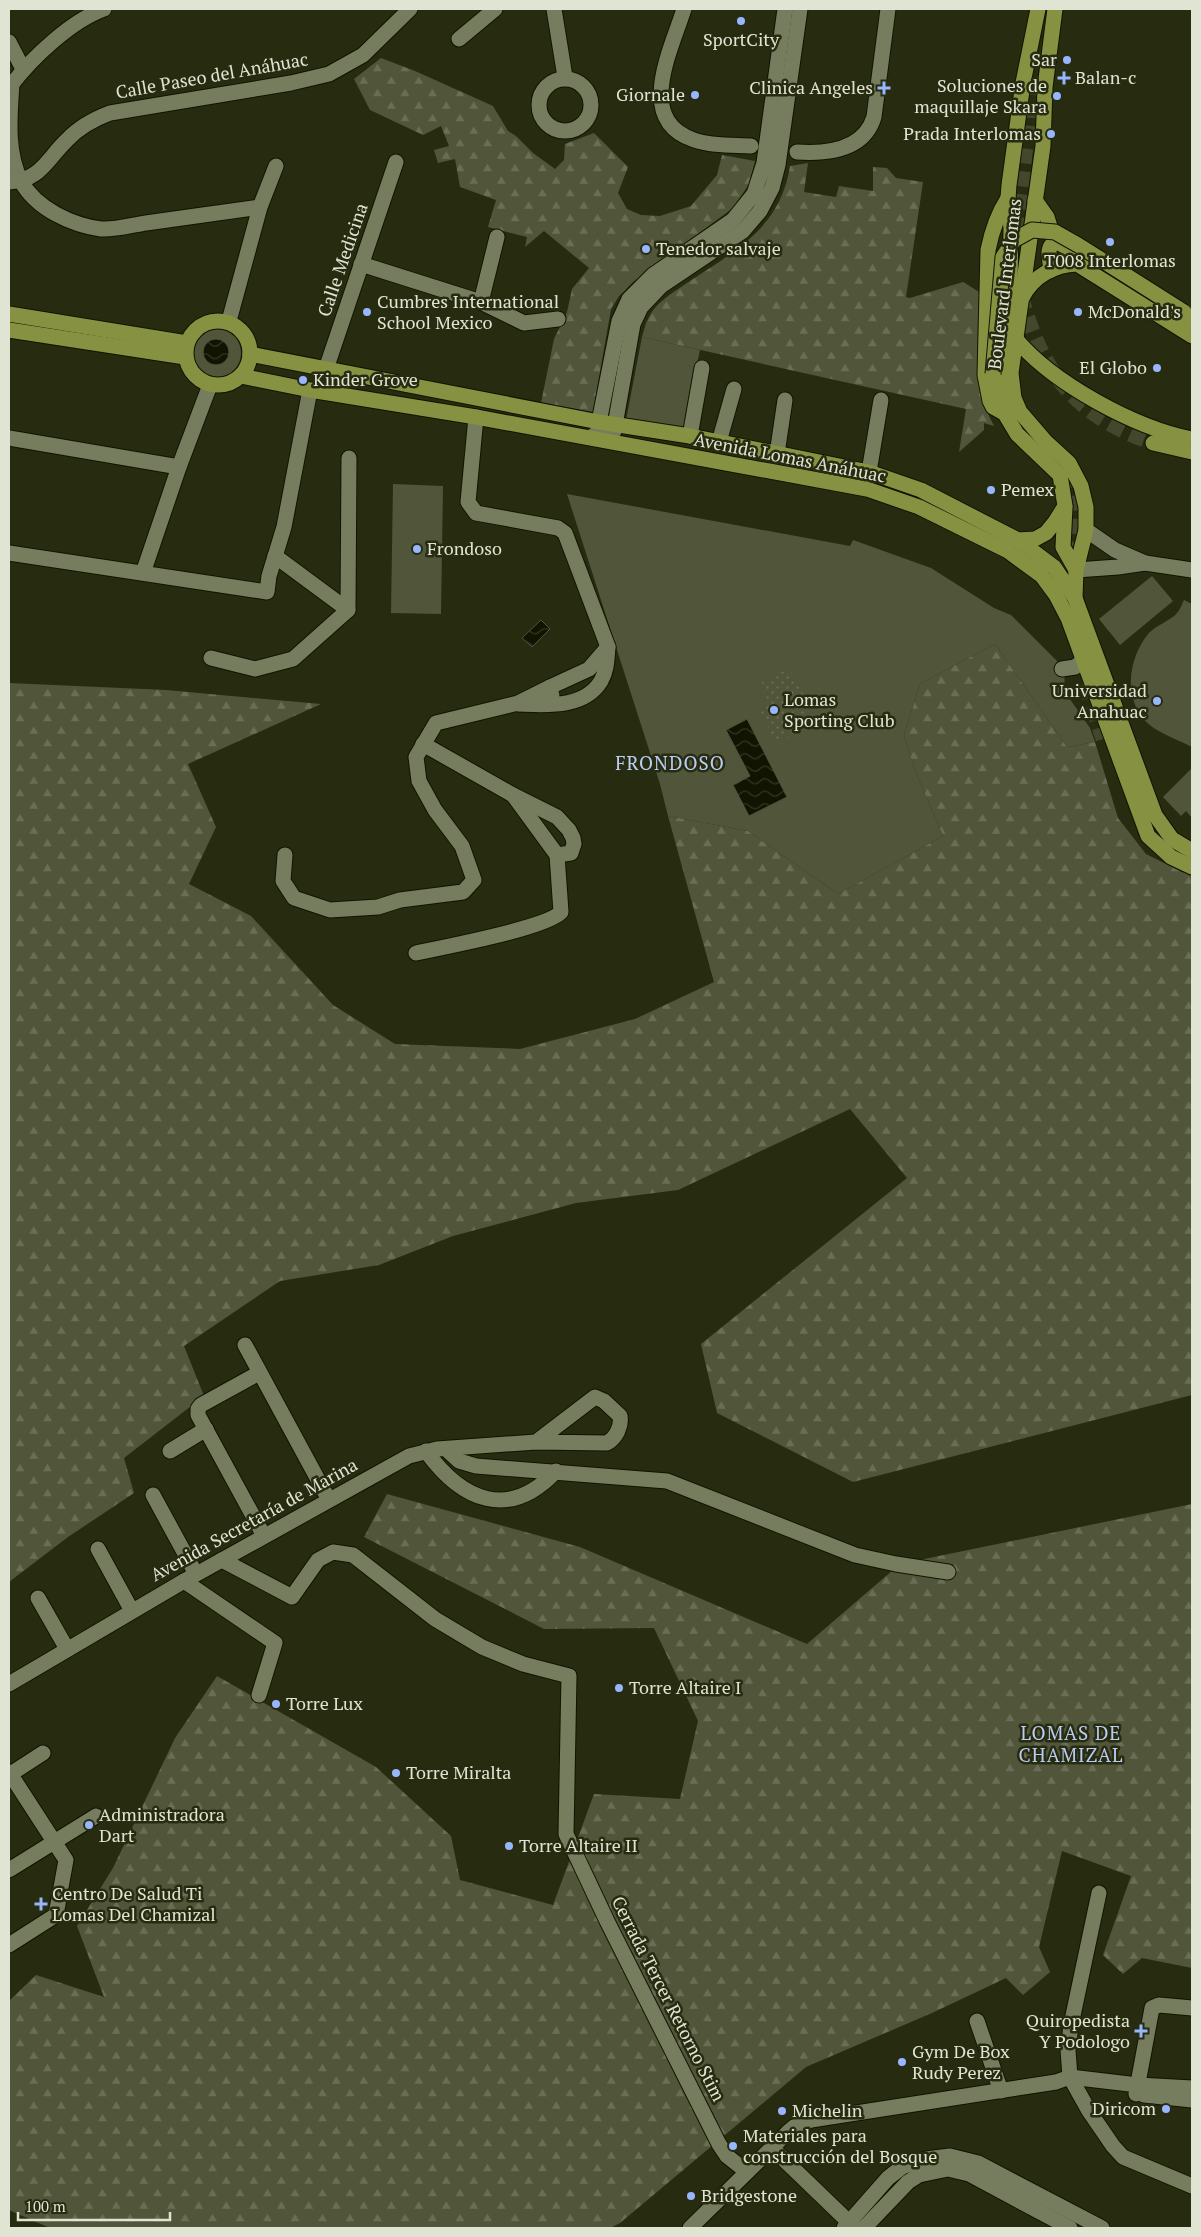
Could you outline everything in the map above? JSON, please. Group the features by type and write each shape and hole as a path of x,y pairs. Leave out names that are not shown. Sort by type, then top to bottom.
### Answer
{"main road":[{"name":"Boulevard Interlomas","path":"1004,413 1001,386 1010,283 1011,228 1008,198 1023,83 1038,9"},
{"path":"1038,9 1039,86"},
{"name":"Boulevard Interlomas","path":"1044,130 1039,86 1054,9"},
{"name":"Boulevard Interlomas","path":"1064,9 1054,88 1044,130 1016,338 1012,389 1016,406 1027,422 1065,458 1074,470 1084,496 1086,530 1076,570 1075,598"},
{"name":"Boulevard Interlomas","path":"1004,413 993,407 990,401 985,375 988,250 998,214 1008,198"},
{"path":"1035,200 1047,217 1055,243"},
{"name":"Boulevard Interlomas","path":"1065,506 1060,476 1023,440 1004,413 995,393 993,374 1003,257 1014,240 1032,230 1055,232 1189,317"},
{"path":"1051,270 1049,251 1051,245 1060,243 1188,320 1189,317"},
{"path":"1021,301 1030,286 1051,270 1077,264 1192,336"},
{"path":"9,314 186,350"},
{"path":"217,320 229,321 245,335 250,354 247,366 241,376 230,383 210,385 199,379 190,369 186,350 196,328 217,320"},
{"path":"9,330 186,350"},
{"path":"1016,338 1041,365 1082,393 1167,432 1192,438"},
{"name":"Avenida Lomas Anáhuac","path":"250,354 606,423 690,436 869,472 921,490 1018,540 1054,567 1075,598 1155,815 1172,839 1192,851"},
{"name":"Avenida Lomas Anáhuac","path":"241,376 310,390 476,417 867,489 919,507 1008,551 1042,576 1062,605 1084,660 1132,798 1148,836 1171,857 1192,867"},
{"path":"1153,443 1192,452"},
{"path":"1018,540 1035,539 1046,533 1065,506"},
{"path":"1065,506 1063,547 1076,570"},
{"path":"1103,739 1126,804 1148,836"}],"street":[{"path":"104,9 68,30 23,69 10,83 10,120 15,182 54,214 75,223 103,229 260,207"},
{"name":"Calle Paseo del Anáhuac","path":"15,182 37,174 67,139 94,119 110,113 290,83 329,74 363,55 410,9"},
{"path":"460,38 494,9"},
{"path":"554,9 565,78"},
{"path":"684,9 665,64 660,97 662,111 680,134 693,140 751,146"},
{"path":"606,423 619,321 629,299 653,275 733,220 748,203 756,189 764,163 785,9"},
{"path":"606,423 633,324 641,307 661,286 743,230 767,200 777,170 800,9"},
{"path":"797,152 832,152 854,142 869,128 874,117 888,9"},
{"path":"9,42 23,69"},
{"name":"Calle Medicina","path":"326,370 396,162"},
{"path":"229,321 260,207 276,166"},
{"path":"481,302 497,237"},
{"path":"361,264 481,302 524,322 558,319"},
{"path":"690,436 702,368"},
{"path":"143,573 179,467 210,385"},
{"path":"719,442 734,389"},
{"path":"9,553 266,592 284,527 310,390"},
{"path":"777,454 785,400"},
{"path":"869,472 881,400"},
{"path":"476,417 468,502 470,508 481,515 558,528 565,533 608,647 606,667 601,682 584,698 554,706 518,704"},
{"path":"578,436 584,432 603,438 610,437 614,431 606,423"},
{"path":"9,438 179,467"},
{"path":"211,658 255,668 293,659 348,610 349,458"},
{"path":"1086,530 1115,550 1145,563 1192,570"},
{"path":"275,556 348,610"},
{"path":"1076,570 1145,563"},
{"path":"285,855 283,881 294,898 330,910 378,907 400,900 463,892 474,880 462,846 435,810 420,781 416,757 423,744 436,723 518,704 589,669 608,647"},
{"path":"1062,669 1075,667 1084,660"},
{"path":"589,669 601,682"},
{"path":"550,687 554,706"},
{"path":"423,744 557,817 569,830 574,844 571,854 557,855"},
{"path":"416,953 517,930 551,920 561,912 557,855 514,795"},
{"path":"245,1345 329,1500"},
{"path":"259,1372 201,1405 198,1409 198,1415 264,1536"},
{"name":"Avenida Secretaría de Marina","path":"9,1684 132,1611 409,1456 426,1451 536,1442 607,1443 615,1437 620,1425 620,1416 604,1401 595,1397 536,1442"},
{"path":"170,1451 206,1429"},
{"path":"446,1449 459,1461 476,1466 667,1481 854,1554 896,1564 948,1572"},
{"path":"426,1451 446,1476 476,1496 495,1501 516,1499 534,1491 556,1471"},
{"path":"154,1495 190,1578 275,1644 259,1695"},
{"path":"98,1549 132,1611"},
{"name":"Cerrada Tercer Retorno Stim","path":"222,1560 292,1597 318,1560 333,1552 353,1555 435,1619 482,1647 523,1664 569,1676 566,1834 611,1929 719,2144 727,2156 747,2172"},
{"path":"38,1598 68,1649"},
{"path":"9,1945 56,1915 66,1860 9,1773 43,1753"},
{"path":"9,1870 96,1816"},
{"path":"1099,1893 1071,2025 1068,2050 1072,2081 1093,2118 1112,2146 1124,2157 1192,2186"},
{"path":"1137,2090 1152,2008 1159,2005 1192,2008"},
{"path":"977,2021 1001,2091"},
{"path":"690,2228 794,2127 811,2120 1072,2081 1192,2100"},
{"path":"1137,2090 1192,2088"},
{"path":"772,2148 849,2226 888,2178 902,2167 926,2159 950,2156 978,2163 1102,2228"},
{"path":"864,2228 908,2182 919,2175 948,2169 969,2174 1070,2228"}],"green space":[{"path":"381,58 493,106 508,131 555,169 564,160 565,144 594,133 628,167 618,193 627,209 641,215 660,216 691,206 717,175 722,155 755,161 749,184 733,208 633,282 619,296 611,309 593,412 541,403 554,339 567,312 572,289 589,268 544,231 525,247 527,237 488,227 496,200 460,187 455,159 438,163 434,150 449,146 441,126 423,135 370,110 354,79"},
{"path":"808,163 804,192 836,197 839,186 873,191 873,167 887,168 896,178 923,182 906,297 910,298 963,282 984,295 979,362 980,378 982,395 994,426 984,423 984,430 959,452 966,409 642,337 651,313 664,299 736,250 765,223 776,207 785,188 790,166"},
{"path":"216,328 226,330 234,335 239,343 241,353 239,363 234,371 226,376 216,378 206,376 198,371 193,363 191,353 193,343 198,335 206,330"},
{"path":"642,337 700,350 683,429 626,420"},
{"name":"Frondoso","path":"393,484 443,486 441,614 391,613"},
{"name":"Lomas Sporting Club","path":"567,494 850,546 853,540 931,568 994,608 1011,615 1064,668 1065,692 1090,728 1095,742 1067,747 995,644 920,684 904,735 914,768 943,836 838,894 748,831 668,816 660,784"},
{"path":"1152,576 1173,601 1120,645 1099,619"},
{"path":"1184,600 1192,604 1192,747 1151,726 1135,705 1131,681 1136,655 1149,633 1175,615"},
{"path":"995,644 1067,747 1095,742 1118,818 1146,854 1182,872 1192,874 1192,1395 853,1482 717,1413 701,1344 907,1178 850,1109 678,1190 576,1203 453,1236 379,1265 280,1281 184,1346 204,1396 124,1458 134,1493 68,1537 9,1582 9,683 166,690 321,704 188,764 216,827 189,884 251,916 333,1005 395,1044 520,1049 635,1019 714,982 668,816 748,831 838,894 943,836 914,768 904,735 920,684"},
{"path":"789,668 812,710 797,718 803,729 776,743 758,709 769,702 759,684"},
{"path":"1192,768 1192,818 1186,811 1181,816 1163,797"},
{"path":"387,1494 580,1547 807,1644 900,1564 1192,1504 1192,1968 1142,1958 1123,1974 1103,1955 1131,1876 1062,1851 1039,1947 1050,1972 1023,1995 1006,1978 932,2013 806,2067 620,2223 610,2228 50,2228 9,2210 9,2001 36,1975 104,1997 77,1926 113,1868 175,1738 217,1676 376,1767 451,1836 460,1880 553,1905 594,1794 680,1799 698,1721 654,1628 544,1629 364,1537"}],"water":[{"path":"216,339 225,343 229,352 225,361 216,365 207,361 203,352 207,343"},
{"path":"541,620 550,629 532,647 522,638"},
{"path":"747,719 787,797 749,816 733,785 750,776 726,730"}],"tunnel":[{"path":"1016,232 1033,85"},
{"path":"1021,295 1040,347 1051,369 1066,388 1082,405 1102,419 1126,432 1153,443"},
{"path":"1061,476 1070,490 1075,518 1065,576 1065,591"},
{"path":"1085,684 1103,739"}],"place":[{"name":"SportCity","path":"741,21"},
{"name":"Sar","path":"1067,60"},
{"name":"Balan-c","path":"1064,78"},
{"name":"Clinica Angeles","path":"884,88"},
{"name":"Giornale","path":"695,95"},
{"name":"Soluciones de maquillaje Skara","path":"1057,96"},
{"name":"Prada Interlomas","path":"1051,134"},
{"name":"T008 Interlomas","path":"1110,242"},
{"name":"Tenedor salvaje","path":"646,249"},
{"name":"Cumbres International School Mexico","path":"367,312"},
{"name":"McDonald's","path":"1078,312"},
{"name":"El Globo","path":"1157,368"},
{"name":"Kinder Grove","path":"303,380"},
{"name":"Pemex","path":"991,490"},
{"name":"Frondoso","path":"417,549"},
{"name":"Universidad Anahuac","path":"1157,701"},
{"name":"Lomas Sporting Club","path":"774,710"},
{"name":"Torre Altaire I","path":"619,1688"},
{"name":"Torre Lux","path":"276,1704"},
{"name":"Torre Miralta","path":"396,1773"},
{"name":"Administradora Dart","path":"89,1825"},
{"name":"Torre Altaire II","path":"509,1846"},
{"name":"Centro De Salud Ti Lomas Del Chamizal","path":"41,1904"},
{"name":"Quiropedista Y Podologo","path":"1141,2031"},
{"name":"Gym De Box Rudy Perez","path":"902,2062"},
{"name":"Diricom","path":"1166,2109"},
{"name":"Michelin","path":"782,2111"},
{"name":"Materiales para construcción del Bosque","path":"733,2146"},
{"name":"Bridgestone","path":"691,2196"}],"district":[{"name":"FRONDOSO","path":"670,763"},
{"name":"LOMAS DE CHAMIZAL","path":"1071,1744"}]}
